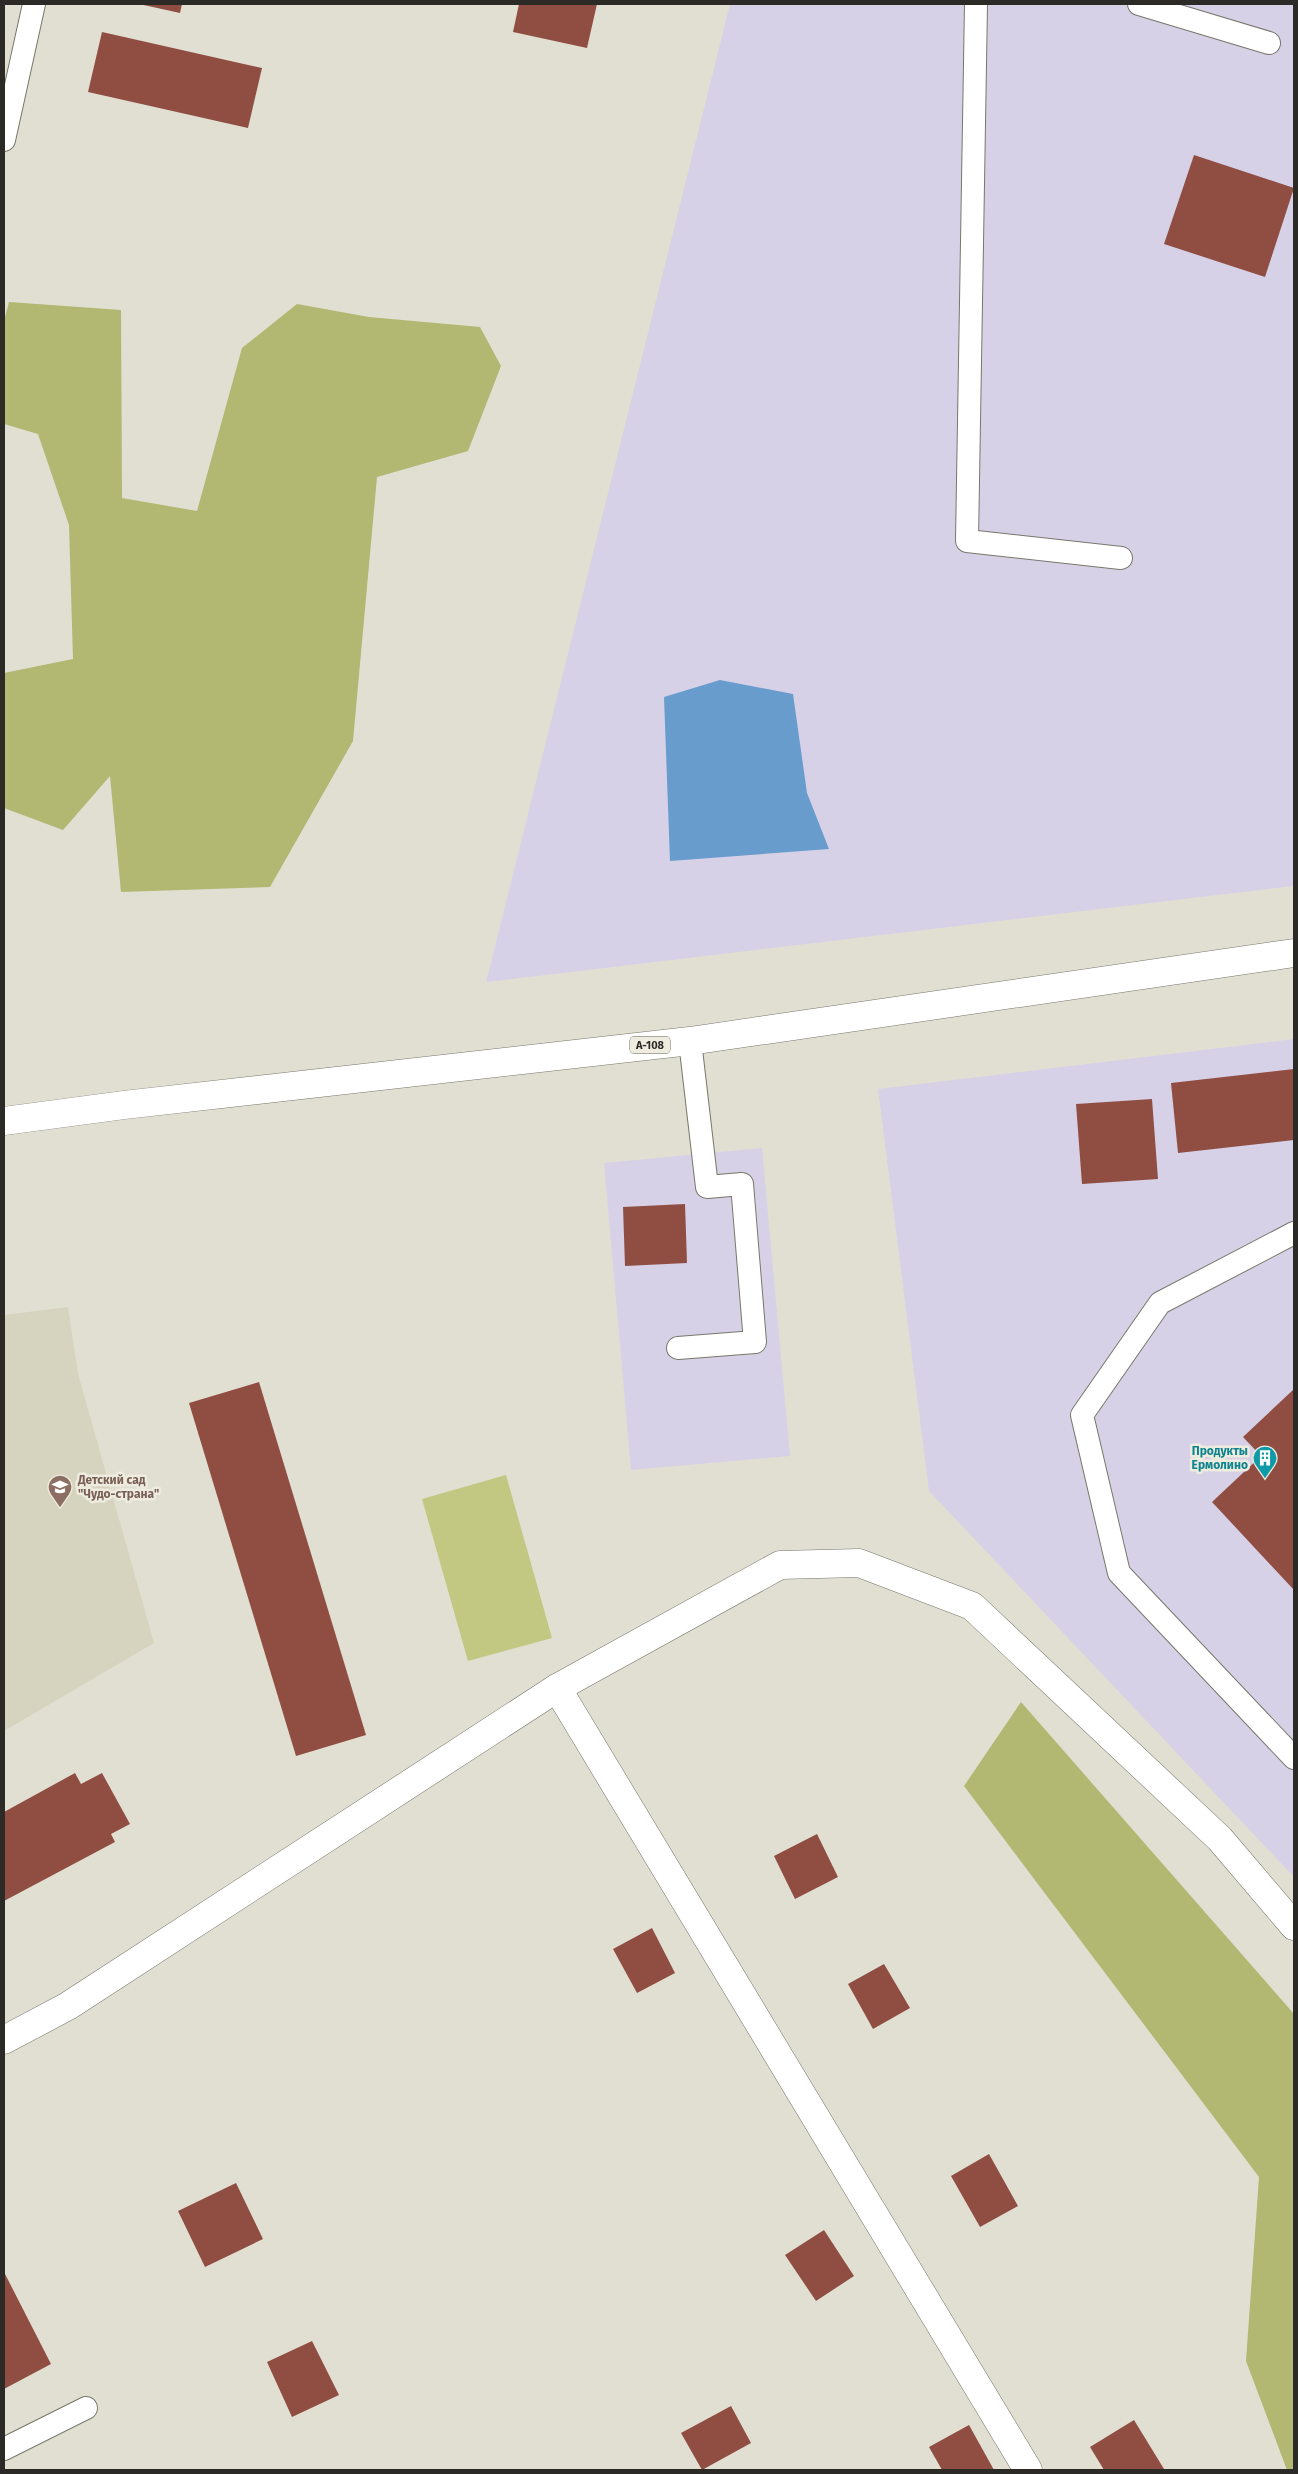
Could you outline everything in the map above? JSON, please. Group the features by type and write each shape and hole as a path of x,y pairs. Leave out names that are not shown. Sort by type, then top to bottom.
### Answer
{"main road":[{"name":"А-108","path":"4,1121 124,1105 690,1041 1294,953"},
{"path":"4,2040 68,2006 557,1688 780,1565 859,1563 972,1606 1220,1839 1294,1926"},
{"path":"557,1688 1028,2470"}],"lane":[{"path":"4,140 34,4"},
{"path":"976,4 966,541 1121,558"},
{"path":"1139,4 1269,43"},
{"path":"678,1348 754,1342 742,1184 707,1187 690,1041"},
{"path":"1294,1233 1160,1303 1082,1415 1119,1574 1294,1758"},
{"path":"4,2449 86,2408"}],"shaded area":[{"path":"730,4 1294,4 1294,886 486,982"},
{"path":"1294,1039 1294,1877 929,1491 878,1089"},
{"path":"762,1148 790,1456 631,1470 604,1163"},
{"name":"Детский сад \"Чудо-страна\"","path":"68,1307 78,1374 154,1643 4,1731 4,1315"}],"green space":[{"path":"9,302 121,310 122,498 197,511 242,348 297,304 369,317 480,327 501,366 468,451 377,477 353,741 270,887 121,892 110,776 63,830 4,808 4,673 73,659 69,525 38,434 4,424 4,321"},
{"path":"506,1475 552,1638 468,1661 422,1499"},
{"path":"1021,1702 1294,2014 1294,2470 1287,2470 1246,2361 1259,2177 964,1786"}],"water":[{"path":"720,680 793,694 807,793 829,849 670,861 664,697"}],"building":[{"path":"139,4 182,4 180,13"},
{"path":"519,4 597,4 587,48 513,32"},
{"path":"102,32 262,68 248,128 88,92"},
{"path":"1194,155 1294,188 1265,277 1164,244"},
{"path":"1294,1069 1294,1140 1178,1153 1171,1083"},
{"path":"1152,1099 1158,1179 1082,1184 1076,1104"},
{"path":"685,1204 687,1263 625,1266 623,1207"},
{"path":"259,1382 366,1735 296,1756 189,1403"},
{"name":"Продукты Ермолино","path":"1294,1389 1294,1590 1212,1502 1261,1456 1243,1437"},
{"path":"75,1773 81,1784 102,1773 130,1824 111,1834 115,1842 4,1901 4,1812"},
{"path":"817,1834 838,1877 795,1899 774,1856"},
{"path":"652,1928 675,1973 637,1993 613,1949"},
{"path":"884,1964 910,2008 873,2029 848,1984"},
{"path":"989,2154 1018,2206 980,2227 951,2176"},
{"path":"236,2183 263,2239 205,2267 178,2211"},
{"path":"824,2230 854,2276 816,2301 785,2255"},
{"path":"4,2272 51,2364 4,2389"},
{"path":"312,2341 339,2395 292,2417 267,2362"},
{"path":"731,2406 751,2443 702,2470 681,2433"},
{"path":"1134,2420 1164,2469 1104,2470 1090,2447"},
{"path":"969,2425 994,2470 942,2470 929,2447"}],"place":[{"name":"Продукты Ермолино","path":"1265,1479"},
{"name":"Детский сад \"Чудо-страна\"","path":"60,1508"}]}
